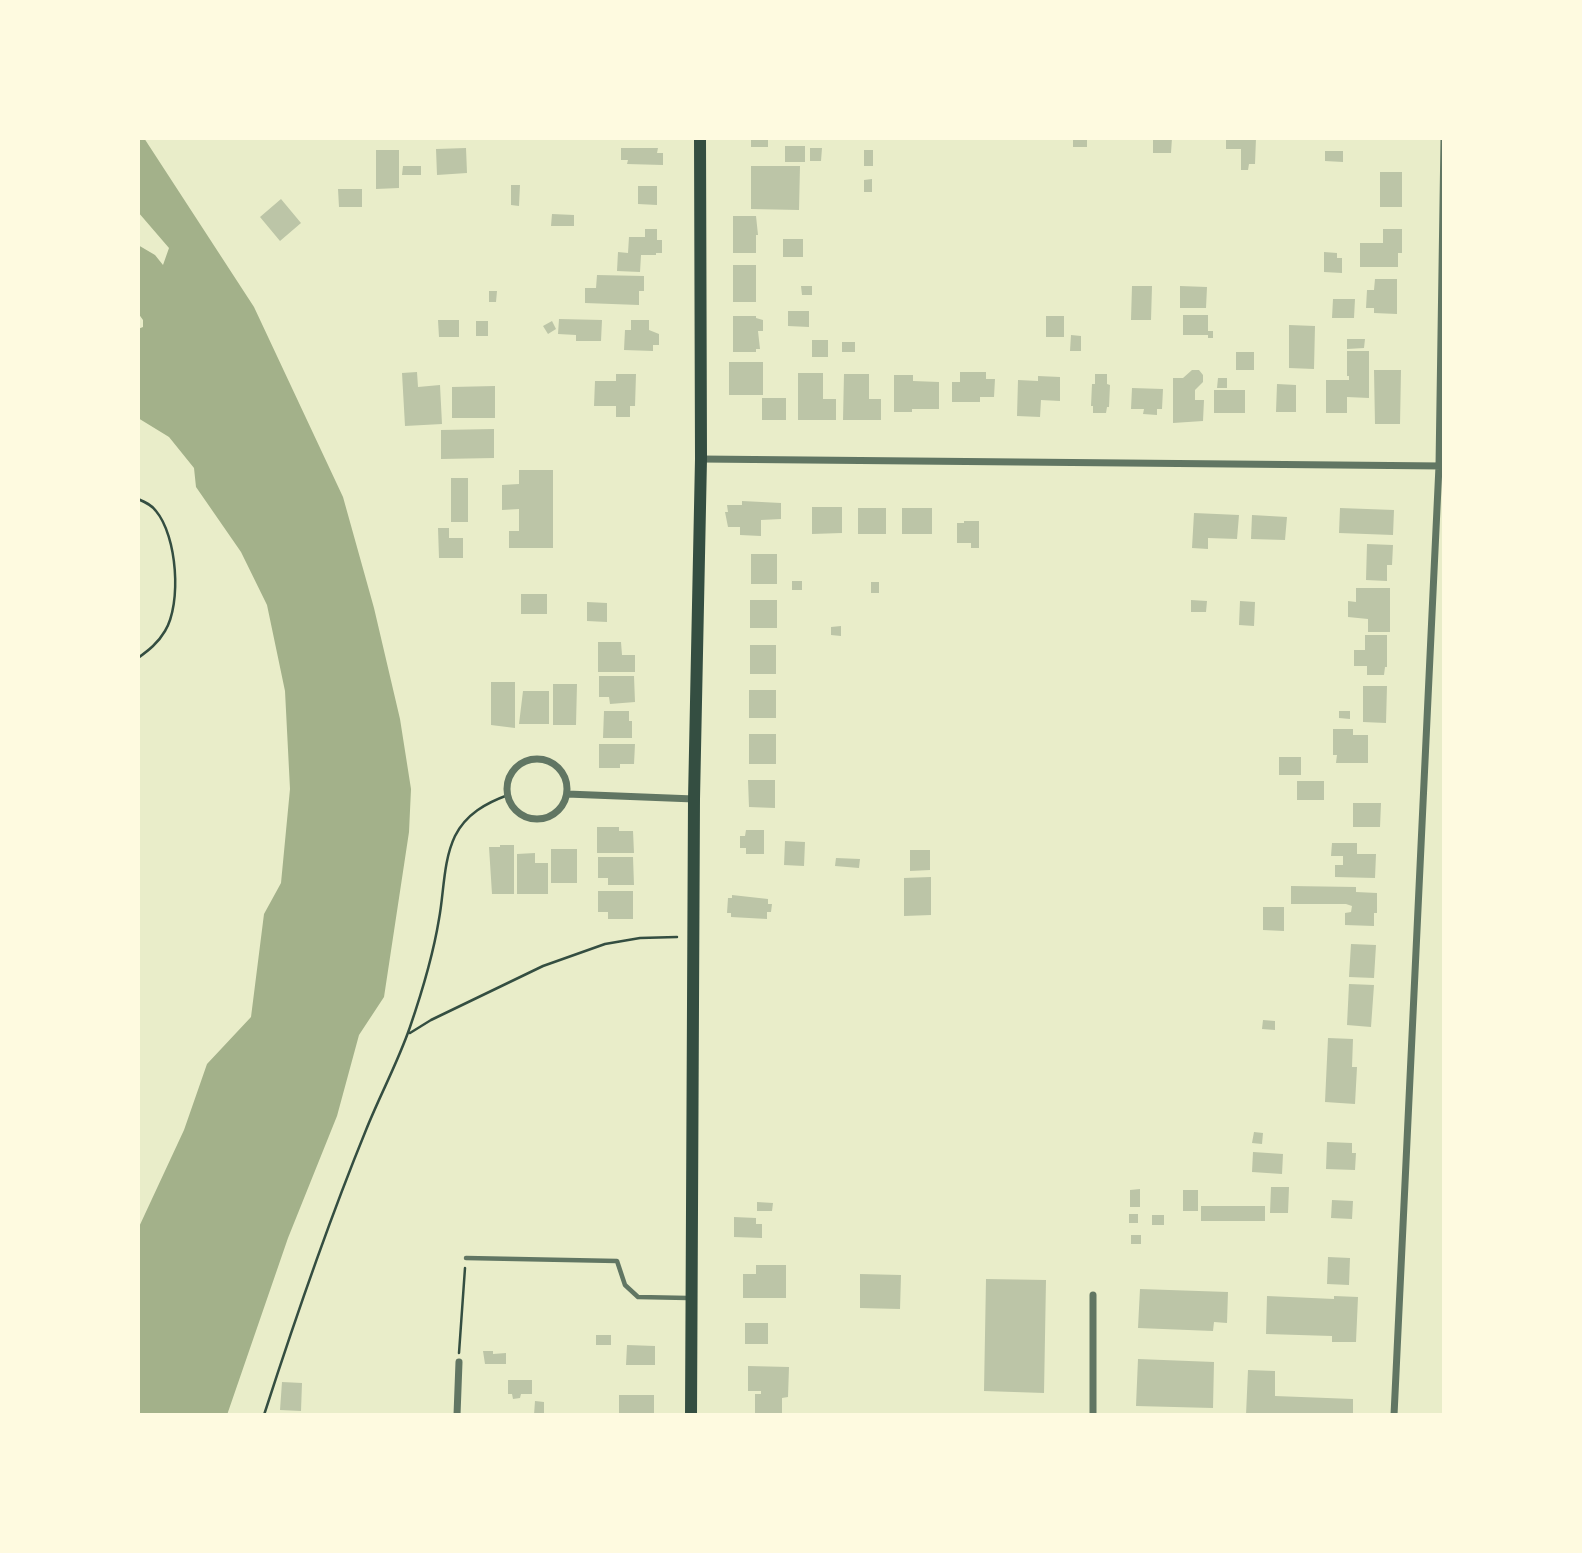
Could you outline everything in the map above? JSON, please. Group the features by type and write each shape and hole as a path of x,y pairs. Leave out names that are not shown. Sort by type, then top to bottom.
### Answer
{"main road":[{"path":"691,1415 694,799 701,459 700,138"}],"street":[{"path":"1394,1415 1441,466 1444,138"},
{"path":"701,459 1441,466"},
{"path":"537,758 548,760 563,774 567,783 567,794 562,805 553,814 541,819 529,818 517,812 508,795 509,778 515,768 526,761 537,758"},
{"path":"567,794 694,799"},
{"path":"1093,1295 1093,1415"},
{"path":"457,1415 458,1362"}],"lane":[{"path":"466,1258 617,1261 625,1285 638,1297 692,1299"}],"path":[{"path":"138,499 154,508 165,523 172,541 175,579 167,629 154,646 138,658"},
{"path":"264,1415 331,1220 407,1035 423,988 439,922 449,853 454,838 472,814 488,803 508,795"},
{"path":"407,1035 431,1020 543,966 605,944 640,938 677,937"},
{"path":"458,1362 466,1258"}],"shaded area":[{"path":"138,138 144,138 254,307 343,497 374,608 400,719 411,789 409,832 384,997 359,1035 337,1116 288,1238 227,1415 138,1415 138,1229 184,1130 207,1064 251,1017 264,914 281,883 290,789 285,691 267,605 241,552 196,487 194,468 169,437 138,418 138,329 143,327 143,320 138,313 138,245 155,255 163,265 169,248 138,212"}],"building":[{"path":"751,138 768,138 768,147 751,147"},
{"path":"1073,138 1087,138 1087,147 1073,147"},
{"path":"1153,138 1172,138 1171,153 1153,153"},
{"path":"1226,138 1256,138 1255,164 1249,164 1248,170 1241,170 1241,149 1226,149"},
{"path":"785,146 805,146 805,162 785,162"},
{"path":"466,148 467,173 437,175 436,149"},
{"path":"621,148 658,148 657,153 663,153 663,165 627,164 628,160 621,160"},
{"path":"810,148 822,148 821,161 810,161"},
{"path":"376,150 399,150 399,188 376,189"},
{"path":"864,150 873,150 873,166 864,166"},
{"path":"1325,151 1343,151 1343,162 1325,161"},
{"path":"403,166 421,166 421,175 402,175"},
{"path":"751,166 800,166 799,210 751,209"},
{"path":"1380,172 1402,172 1402,207 1380,207"},
{"path":"872,179 872,192 864,192 864,180"},
{"path":"511,185 520,185 519,206 511,205"},
{"path":"638,186 657,186 657,205 638,204"},
{"path":"338,189 362,189 362,207 339,207"},
{"path":"281,199 301,223 280,241 260,217"},
{"path":"552,214 574,215 574,226 551,226"},
{"path":"733,216 756,216 756,253 733,253"},
{"path":"645,229 657,229 657,240 662,240 662,253 641,255 640,272 617,271 618,252 628,253 629,237 645,237"},
{"path":"1383,229 1402,229 1402,253 1398,253 1398,267 1360,267 1360,243 1383,243"},
{"path":"783,239 803,239 803,257 783,257"},
{"path":"1324,252 1337,253 1337,258 1342,258 1342,273 1324,272"},
{"path":"733,265 756,265 756,302 733,302"},
{"path":"597,275 644,276 644,291 639,291 639,305 585,303 585,288 596,288"},
{"path":"1375,279 1397,279 1397,314 1374,313 1374,308 1366,308 1367,290 1374,290"},
{"path":"801,286 812,286 812,295 802,295"},
{"path":"1132,286 1152,286 1151,320 1131,320"},
{"path":"1180,286 1207,287 1206,308 1180,308"},
{"path":"489,291 497,291 496,302 489,302"},
{"path":"1333,299 1355,299 1354,318 1332,318"},
{"path":"788,311 809,311 809,327 788,326"},
{"path":"1183,315 1208,315 1208,331 1213,331 1213,338 1208,338 1208,335 1183,335"},
{"path":"733,316 756,316 763,320 763,331 758,331 760,349 756,349 756,352 733,352"},
{"path":"1046,316 1064,316 1064,337 1046,337"},
{"path":"559,319 602,320 601,341 576,341 576,335 558,334"},
{"path":"438,320 459,320 459,337 439,337"},
{"path":"631,320 649,320 649,330 659,334 659,345 653,345 653,351 624,350 625,330 631,330"},
{"path":"476,321 488,321 488,336 476,336"},
{"path":"552,321 556,329 548,334 543,326"},
{"path":"1289,325 1315,326 1314,369 1289,368"},
{"path":"1071,335 1081,336 1081,351 1070,351"},
{"path":"1347,339 1365,339 1364,348 1347,349"},
{"path":"812,340 828,340 828,357 812,357"},
{"path":"842,342 855,342 855,352 842,352"},
{"path":"1347,351 1369,351 1369,398 1347,397 1347,413 1326,413 1326,380 1349,380"},
{"path":"1236,352 1254,352 1254,370 1236,370"},
{"path":"729,362 763,362 763,395 729,395"},
{"path":"1192,370 1199,370 1203,375 1203,382 1195,390 1195,400 1204,400 1203,421 1173,423 1173,378 1183,378"},
{"path":"1374,370 1401,370 1400,424 1375,424"},
{"path":"417,372 418,387 440,385 442,424 405,426 402,373"},
{"path":"960,372 986,372 986,379 995,379 994,397 980,397 980,402 952,402 952,382 960,382"},
{"path":"798,373 823,373 823,399 836,399 836,420 798,420"},
{"path":"616,374 636,374 635,406 630,406 630,417 616,417 616,406 594,406 595,381 616,381"},
{"path":"844,374 869,374 869,399 881,399 881,420 843,420"},
{"path":"1095,374 1107,374 1107,384 1110,385 1109,407 1106,413 1093,413 1091,406"},
{"path":"894,375 913,375 913,381 939,382 939,409 894,412"},
{"path":"1038,376 1060,377 1060,401 1041,400 1040,417 1017,416 1018,380 1038,381"},
{"path":"1218,378 1227,378 1227,388 1217,388"},
{"path":"1277,384 1296,385 1296,412 1276,412"},
{"path":"495,386 495,418 452,418 452,387"},
{"path":"1132,388 1163,389 1162,409 1157,409 1157,415 1143,414 1144,409 1131,409"},
{"path":"1214,390 1245,390 1245,413 1214,413"},
{"path":"762,398 786,398 786,420 762,420"},
{"path":"494,429 494,458 441,459 441,430"},
{"path":"519,470 553,470 553,548 509,548 509,531 519,531 519,509 502,510 502,485 519,484"},
{"path":"451,478 468,478 468,522 451,522"},
{"path":"742,501 781,503 781,519 761,520 761,536 740,535 740,527 728,527 725,512 728,512 727,505 742,505"},
{"path":"812,507 842,507 842,533 812,534"},
{"path":"858,508 886,508 886,534 858,534"},
{"path":"902,508 932,508 932,534 902,534"},
{"path":"1340,508 1394,510 1393,535 1339,533"},
{"path":"1194,513 1239,515 1237,539 1208,538 1208,549 1192,548"},
{"path":"1252,515 1287,517 1285,540 1251,539"},
{"path":"979,521 979,548 971,548 971,543 957,543 957,523"},
{"path":"438,528 449,528 449,538 463,538 463,558 439,558"},
{"path":"1367,544 1393,545 1392,565 1387,565 1387,581 1366,580"},
{"path":"751,554 777,554 777,584 751,584"},
{"path":"792,581 802,581 802,590 792,590"},
{"path":"871,582 879,582 879,593 871,593"},
{"path":"1356,588 1390,588 1390,632 1368,632 1368,619 1348,617 1348,601 1356,602"},
{"path":"521,594 547,594 547,614 521,614"},
{"path":"750,600 777,600 777,628 750,628"},
{"path":"1191,600 1207,601 1206,612 1191,612"},
{"path":"1240,601 1255,602 1254,626 1239,625"},
{"path":"587,602 607,603 607,622 587,621"},
{"path":"841,626 841,636 831,635 831,627"},
{"path":"1365,635 1387,635 1387,667 1384,675 1367,675 1367,666 1354,666 1354,650 1365,650"},
{"path":"598,642 621,642 622,655 635,655 635,672 598,672"},
{"path":"750,645 776,645 776,674 750,674"},
{"path":"599,676 634,676 635,702 610,704 609,697 599,697"},
{"path":"491,682 515,682 515,728 491,725"},
{"path":"553,684 577,684 576,725 553,725"},
{"path":"1363,686 1387,686 1386,723 1363,722"},
{"path":"749,690 776,690 776,718 749,718"},
{"path":"523,691 549,691 549,724 519,724"},
{"path":"604,711 629,711 632,738 603,738"},
{"path":"1339,711 1350,711 1350,719 1339,718"},
{"path":"1333,729 1353,729 1353,735 1368,735 1368,763 1336,763 1337,755 1333,755"},
{"path":"749,734 776,734 776,764 749,764"},
{"path":"599,744 635,744 634,764 620,764 620,768 599,768"},
{"path":"1279,757 1301,757 1301,775 1279,775"},
{"path":"748,780 775,780 775,808 749,807"},
{"path":"1297,781 1324,781 1324,800 1297,800"},
{"path":"1353,803 1381,803 1380,827 1353,827"},
{"path":"597,827 619,827 619,831 633,831 634,853 597,853"},
{"path":"746,830 764,830 764,854 746,854 746,848 740,848 740,836 745,836"},
{"path":"785,841 805,842 804,866 784,865"},
{"path":"1332,843 1357,843 1357,854 1376,854 1375,878 1335,877 1335,865 1343,865 1343,856 1331,856"},
{"path":"514,845 514,894 492,894 489,847"},
{"path":"551,849 577,849 577,883 551,883"},
{"path":"910,850 930,850 930,870 910,871"},
{"path":"535,853 535,863 548,863 548,894 517,894 517,854"},
{"path":"598,857 633,857 634,885 608,885 608,878 598,878"},
{"path":"836,858 860,859 859,868 835,866"},
{"path":"931,877 931,915 904,916 904,878"},
{"path":"1291,886 1356,887 1356,892 1377,893 1374,926 1345,925 1345,913 1351,912 1352,906 1346,904 1291,904"},
{"path":"598,891 633,891 633,919 608,919 608,912 598,912"},
{"path":"732,895 768,899 768,904 772,904 771,912 767,912 767,919 731,917 731,913 727,913 728,898 732,898"},
{"path":"1263,907 1284,907 1284,931 1263,930"},
{"path":"1351,944 1376,945 1374,978 1349,977"},
{"path":"1349,984 1374,985 1371,1027 1347,1025"},
{"path":"1263,1020 1275,1021 1275,1030 1262,1029"},
{"path":"1328,1038 1353,1039 1352,1067 1357,1067 1355,1104 1325,1102"},
{"path":"1254,1132 1263,1133 1262,1144 1252,1143"},
{"path":"1327,1142 1352,1143 1352,1153 1356,1153 1355,1170 1326,1169"},
{"path":"1253,1152 1283,1154 1282,1174 1252,1172"},
{"path":"1271,1187 1289,1187 1288,1213 1270,1213"},
{"path":"1140,1189 1140,1207 1130,1207 1130,1190"},
{"path":"1183,1190 1198,1190 1198,1211 1183,1211"},
{"path":"1332,1200 1353,1201 1352,1219 1331,1218"},
{"path":"757,1202 773,1203 772,1211 757,1211"},
{"path":"1201,1206 1265,1206 1265,1221 1201,1221"},
{"path":"1129,1214 1138,1214 1138,1223 1129,1223"},
{"path":"1152,1215 1164,1215 1164,1225 1152,1225"},
{"path":"734,1217 756,1218 756,1224 762,1224 762,1238 734,1237"},
{"path":"1131,1235 1141,1235 1141,1244 1131,1244"},
{"path":"1328,1257 1350,1258 1349,1285 1327,1284"},
{"path":"756,1265 786,1265 786,1298 743,1298 743,1274 756,1274"},
{"path":"860,1274 901,1275 900,1309 860,1308"},
{"path":"986,1279 1046,1280 1044,1393 984,1391"},
{"path":"1140,1289 1228,1292 1227,1323 1214,1322 1213,1331 1138,1328"},
{"path":"1267,1296 1334,1299 1334,1296 1358,1297 1356,1342 1332,1342 1332,1336 1266,1334"},
{"path":"745,1323 768,1323 768,1344 745,1344"},
{"path":"596,1335 611,1335 611,1345 596,1345"},
{"path":"627,1345 655,1346 655,1365 626,1365"},
{"path":"483,1351 493,1351 493,1354 506,1353 506,1364 485,1364"},
{"path":"1138,1359 1214,1362 1213,1408 1136,1406"},
{"path":"748,1366 789,1367 788,1397 782,1398 782,1414 755,1414 755,1394 761,1394 761,1391 748,1391"},
{"path":"1248,1370 1275,1371 1275,1396 1353,1399 1353,1415 1246,1415"},
{"path":"508,1380 532,1380 532,1394 521,1394 520,1398 513,1399 512,1394 508,1394"},
{"path":"282,1382 302,1383 301,1411 280,1410"},
{"path":"619,1395 654,1395 654,1415 619,1415"},
{"path":"535,1401 544,1402 544,1415 534,1415"}]}
